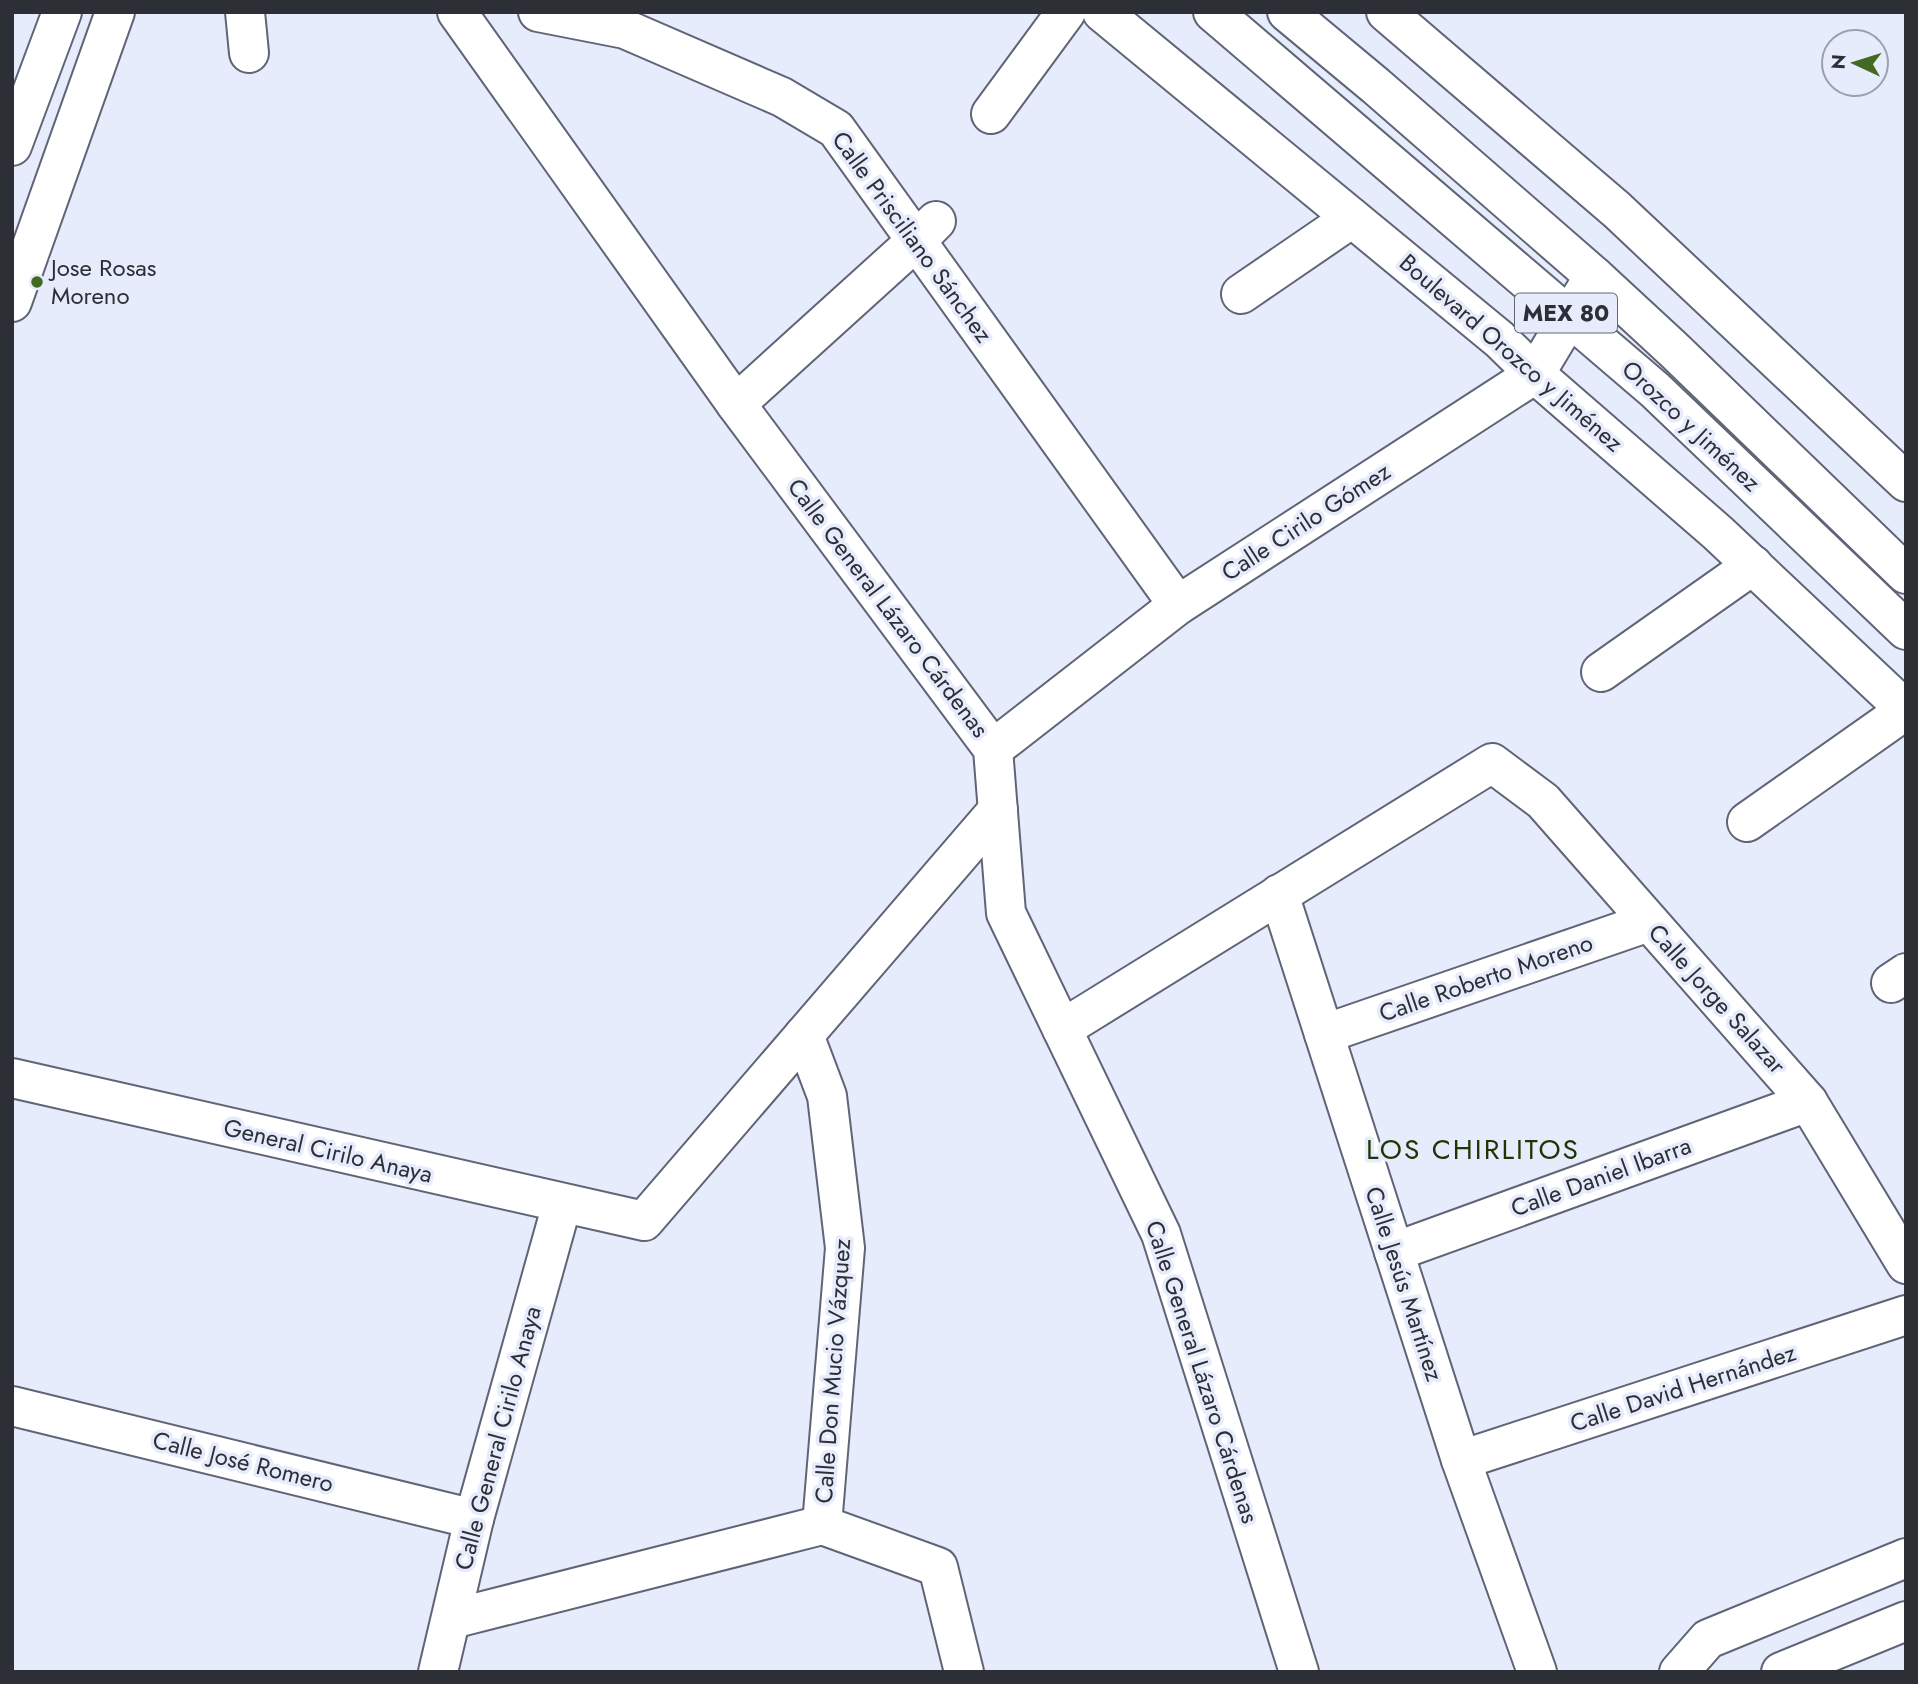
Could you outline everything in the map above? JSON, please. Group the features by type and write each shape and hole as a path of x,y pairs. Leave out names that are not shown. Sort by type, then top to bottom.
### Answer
{"main road":[{"path":"12,146 62,12"},
{"path":"12,302 25,220 115,12"},
{"path":"245,12 250,53"},
{"name":"Calle General Lázaro Cárdenas","path":"457,12 736,404 993,749 1006,913 1161,1234 1299,1672"},
{"name":"Calle Prisciliano Sánchez","path":"538,12 625,29 782,97 836,129 926,231 1178,605"},
{"path":"991,114 1066,12"},
{"name":"Boulevard Orozco y Jiménez","path":"1102,12 1499,339 1535,374 1718,533 1906,710"},
{"name":"Orozco y Jiménez","path":"1213,12 1656,390 1906,630"},
{"name":"Orozco y Jiménez","path":"1287,12 1594,276 1906,574"},
{"path":"1386,12 1617,209 1906,482"},
{"path":"1241,294 1352,218"},
{"path":"736,404 926,231"},
{"name":"Calle Cirilo Gómez","path":"993,749 1178,605 1535,374 1594,276"},
{"path":"1601,672 1753,565"},
{"path":"1747,822 1906,710"},
{"name":"Calle Jorge Salazar","path":"1279,894 1492,763 1542,801 1808,1102 1906,1265"},
{"path":"804,1035 998,810"},
{"path":"1062,1029 1279,894"},
{"name":"Calle Jesús Martínez","path":"1279,894 1461,1460 1537,1672"},
{"name":"Calle Roberto Moreno","path":"1324,1034 1649,922"},
{"name":"General Cirilo Anaya","path":"12,1079 644,1222 804,1035"},
{"name":"Calle Don Mucio Vázquez","path":"804,1035 827,1096 845,1248 822,1525 938,1567 964,1672"},
{"name":"Calle Daniel Ibarra","path":"1394,1252 1808,1102"},
{"name":"Calle General Cirilo Anaya","path":"438,1672 474,1519 562,1204"},
{"name":"Calle David Hernández","path":"1461,1460 1906,1315"},
{"name":"Calle José Romero","path":"12,1406 474,1519"},
{"path":"452,1619 822,1525"},
{"path":"1679,1672 1708,1639 1906,1558"},
{"path":"1781,1672 1906,1621"}],"place":[{"name":"Jose Rosas Moreno","path":"37,282"}],"district":[{"name":"LOS CHIRLITOS","path":"1473,1149"}]}
